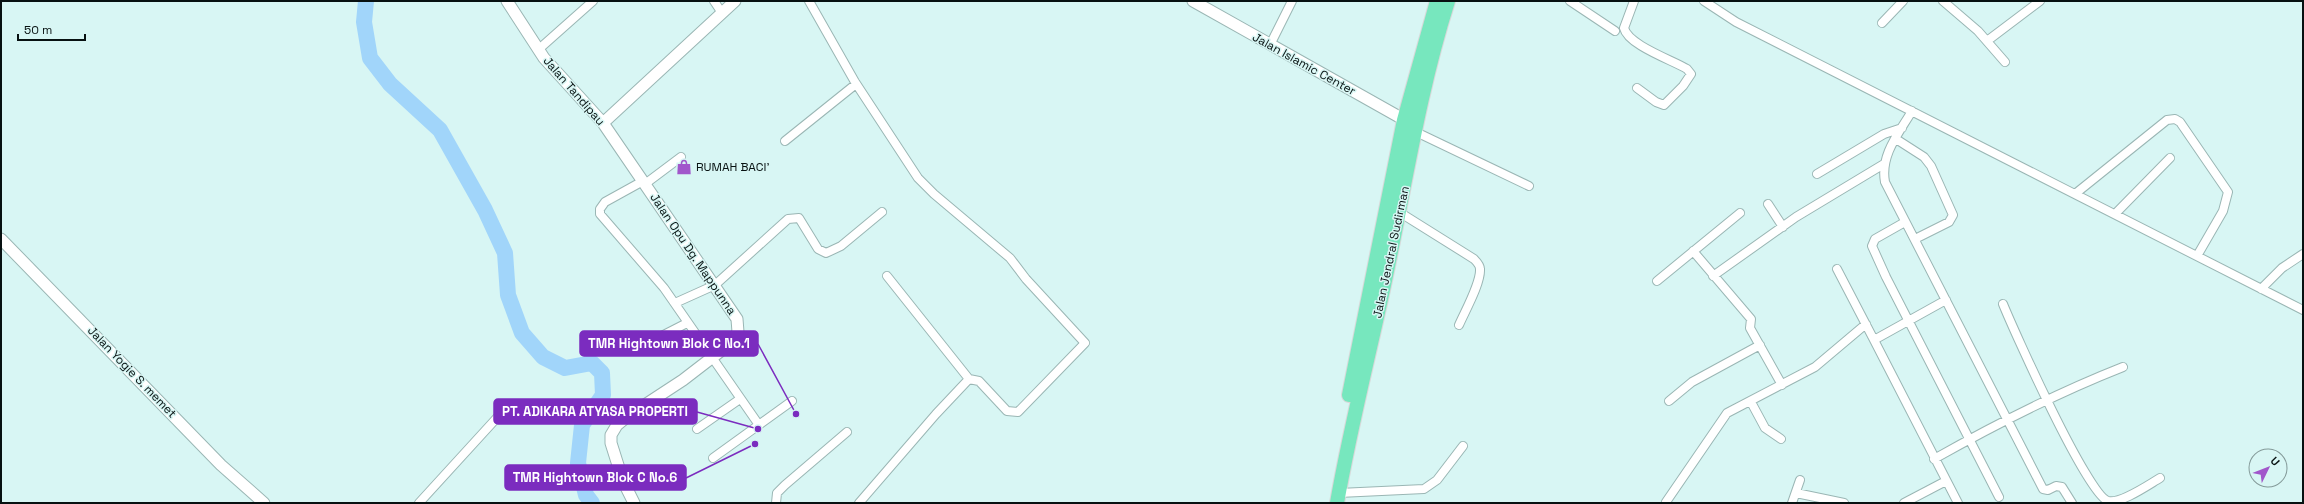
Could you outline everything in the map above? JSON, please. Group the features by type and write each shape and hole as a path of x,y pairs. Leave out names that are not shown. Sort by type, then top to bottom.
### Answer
{"highway":[{"name":"Jalan Jendral Sudirman","path":"1327,503 1412,126 1437,1"},
{"name":"Jalan Jendral Sudirman","path":"1338,498 1360,388 1382,299 1399,212 1412,126 1448,1"}],"street":[{"name":"Jalan Tandipau","path":"508,1 539,49 604,123 644,182"},
{"path":"539,49 593,1"},
{"path":"714,1 722,13"},
{"path":"604,123 735,1"},
{"path":"809,1 856,84 922,182 1007,255 1085,343 1018,412 1007,411 979,381 969,379 887,276"},
{"name":"Jalan Islamic Center","path":"1193,1 1412,126"},
{"path":"1270,45 1292,1"},
{"path":"1570,1 1615,31"},
{"path":"1634,1 1624,28 1627,34 1641,45 1687,69 1692,74 1683,86 1664,105 1656,102 1637,88"},
{"path":"1704,1 1736,22 2303,310"},
{"path":"1882,24 1903,1"},
{"path":"1944,1 1987,41 2005,62"},
{"path":"1987,41 2040,1"},
{"path":"785,141 856,84"},
{"path":"1912,111 1884,164 1885,182 2041,486 2048,490 2056,486 2062,487 2072,503"},
{"path":"2075,194 2167,120 2175,119 2180,122 2228,192 2223,211 2197,256"},
{"path":"1412,126 1529,186"},
{"path":"1817,174 1884,134 1902,128"},
{"path":"1896,139 1924,157 1931,166 1953,215 1949,222 1915,239"},
{"path":"681,157 644,182 606,202 600,211 675,303 687,323 759,425"},
{"path":"2115,214 2170,158"},
{"path":"1713,276 1783,226 1884,164"},
{"name":"Jalan Opu Dg. Mappunna","path":"634,503 623,481 611,443 612,435 618,425 628,416 712,359 731,343 738,332 737,320 715,285 644,182"},
{"path":"1768,204 1783,226"},
{"path":"675,303 715,285 788,219 799,218 818,249 826,253 841,246 882,212"},
{"path":"1399,212 1474,259 1479,264 1480,270 1477,282 1459,325"},
{"path":"1657,281 1740,213"},
{"path":"1906,222 1875,239 1872,246 1886,277 1970,438 1999,498"},
{"name":"Jalan Yogie S. memet","path":"1,239 221,465 264,503"},
{"path":"1693,251 1751,319 1750,328 1782,385"},
{"path":"2262,289 2282,268 2303,254"},
{"path":"1837,269 1958,503"},
{"path":"1874,340 1946,300"},
{"path":"2003,304 2047,400 2081,466 2100,497 2110,502 2127,497 2160,478"},
{"path":"642,346 687,323"},
{"path":"1666,502 1727,413 1751,402 1815,367 1866,324"},
{"path":"1669,401 1692,382 1760,345"},
{"path":"1934,459 2007,418 2074,386 2123,367"},
{"path":"859,503 936,414 969,379"},
{"path":"697,429 740,399"},
{"path":"714,458 792,401"},
{"path":"1751,402 1765,428 1781,440"},
{"path":"419,503 504,410"},
{"path":"776,503 777,493 785,485 847,432"},
{"path":"1338,498 1424,489 1437,480 1462,446"},
{"path":"1792,503 1800,480"},
{"path":"1904,503 1946,481"},
{"path":"1796,493 1844,503"}],"waterway":[{"path":"366,1 364,22 370,58 390,84 440,130 485,210 505,253 508,295 522,333 543,357 565,368 592,363 602,373 603,395 582,425 578,463 586,495 592,503"}],"place":[{"name":"RUMAH BACI'","path":"684,167"},
{"name":"TMR Hightown Blok C No.1","path":"796,414"},
{"name":"PT. ADIKARA ATYASA PROPERTI","path":"758,429"},
{"name":"TMR Hightown Blok C No.6","path":"755,444"}]}
